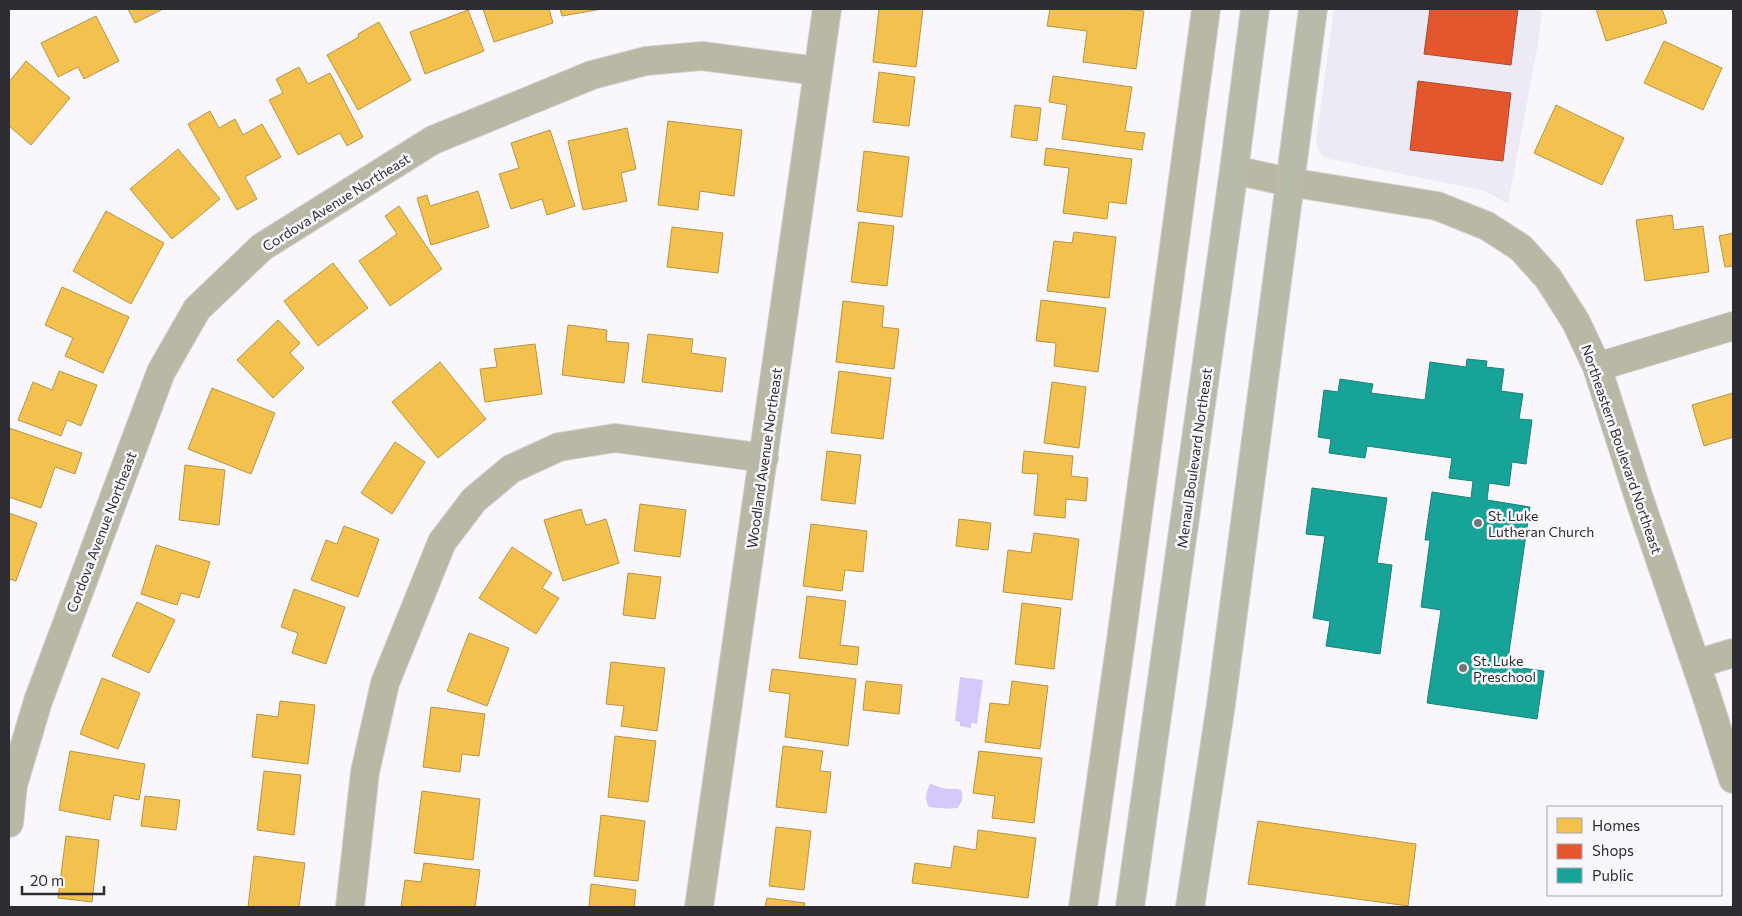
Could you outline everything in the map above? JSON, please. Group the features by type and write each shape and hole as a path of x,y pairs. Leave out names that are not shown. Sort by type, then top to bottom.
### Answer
{"main road":[{"name":"Menaul Boulevard Northeast","path":"1130,907 1255,9"},
{"path":"1190,907 1221,704 1288,182 1313,9"}],"street":[{"name":"Woodland Avenue Northeast","path":"700,907 827,9"},
{"path":"1083,907 1123,630 1206,9"},
{"name":"Cordova Avenue Northeast","path":"9,823 13,785 38,701 161,372 198,310 262,247 433,140 592,75 646,61 702,56 818,71"},
{"name":"Northeastern Boulevard Northeast","path":"1234,170 1288,182 1437,206 1487,226 1521,248 1548,278 1576,322 1597,367 1733,779"},
{"path":"1597,367 1733,326"},
{"path":"350,907 365,772 385,684 442,542 474,500 511,469 559,447 615,438 764,458"},
{"path":"1696,664 1733,653"}],"shaded area":[{"path":"1334,9 1542,9 1538,44 1508,204 1485,191 1325,158 1318,150 1316,140"},
{"path":"960,677 983,680 977,724 971,723 971,728 960,726 960,722 955,721"},
{"path":"930,784 946,789 961,790 962,800 957,808 929,807 926,796"}],"building: Homes":[{"path":"128,9 163,9 135,23"},
{"path":"483,9 549,9 553,23 494,42"},
{"path":"560,9 602,9 562,16"},
{"path":"879,9 923,9 916,67 873,62"},
{"path":"1050,9 1126,9 1144,11 1136,69 1083,62 1087,31 1047,26"},
{"path":"1596,9 1662,9 1667,23 1606,41"},
{"path":"468,10 484,51 425,74 410,32"},
{"path":"96,16 119,61 84,79 78,67 58,77 41,43"},
{"path":"379,22 411,80 358,110 327,55 359,37 358,34"},
{"path":"1664,41 1722,68 1703,110 1644,83"},
{"path":"26,61 70,98 31,145 9,126 9,82"},
{"path":"299,67 308,84 330,73 363,137 347,146 340,133 298,155 269,100 283,93 276,79"},
{"path":"879,72 915,77 909,126 873,122"},
{"path":"1053,76 1132,87 1125,131 1145,133 1142,150 1062,139 1067,105 1049,102"},
{"path":"1015,105 1041,108 1037,141 1011,137"},
{"path":"1556,105 1624,138 1602,185 1534,153"},
{"path":"210,111 219,128 235,119 243,135 262,124 281,157 245,177 257,199 237,210 188,124"},
{"path":"668,121 742,130 734,196 700,191 698,210 658,205"},
{"path":"627,128 636,169 621,173 627,201 583,210 568,141"},
{"path":"550,130 575,206 547,215 542,199 511,209 499,174 519,168 511,143"},
{"path":"1046,148 1132,159 1126,204 1109,202 1107,219 1063,213 1069,168 1044,165"},
{"path":"178,149 220,199 172,239 130,189"},
{"path":"864,151 909,157 902,217 857,211"},
{"path":"478,191 489,227 431,245 417,198 427,195 430,206"},
{"path":"399,206 442,269 390,306 359,261 397,234 385,216"},
{"path":"106,211 164,243 131,304 73,271"},
{"path":"1672,215 1674,230 1703,226 1709,272 1645,281 1636,220"},
{"path":"859,222 894,226 887,286 851,282"},
{"path":"672,227 723,233 718,273 667,267"},
{"path":"1074,232 1116,237 1109,298 1047,291 1054,241 1072,243"},
{"path":"1733,233 1733,266 1725,267 1719,236"},
{"path":"333,263 368,308 318,346 284,301"},
{"path":"62,287 129,317 103,373 65,356 73,338 45,325"},
{"path":"1041,300 1106,308 1098,372 1054,366 1056,343 1036,341"},
{"path":"843,301 884,306 882,327 899,329 894,369 836,362"},
{"path":"278,320 300,343 290,353 304,368 273,398 237,360"},
{"path":"568,325 607,330 606,341 629,343 624,383 562,375"},
{"path":"648,334 693,339 691,353 726,358 722,392 642,382"},
{"path":"535,344 542,394 485,402 480,369 497,367 494,349"},
{"path":"440,362 486,419 438,458 392,402"},
{"path":"59,371 97,385 81,426 67,420 61,436 18,420 33,382 52,390"},
{"path":"839,371 891,378 883,439 831,433"},
{"path":"1052,382 1086,387 1079,448 1044,443"},
{"path":"212,388 275,413 251,474 188,449"},
{"path":"1733,393 1733,437 1704,446 1692,405"},
{"path":"9,428 82,453 75,474 55,467 41,508 9,497"},
{"path":"395,442 425,462 392,514 361,493"},
{"path":"827,451 861,455 855,504 821,500"},
{"path":"1024,451 1073,456 1071,476 1088,478 1086,501 1066,499 1065,518 1034,515 1038,474 1022,473"},
{"path":"185,465 225,470 219,525 179,520"},
{"path":"640,504 686,510 680,557 634,551"},
{"path":"581,509 586,525 606,519 619,563 563,581 544,520"},
{"path":"9,513 37,523 16,581 9,579"},
{"path":"959,519 991,523 988,550 956,546"},
{"path":"811,524 867,531 863,572 845,570 842,591 803,586"},
{"path":"344,526 379,539 358,597 311,580 326,540 337,544"},
{"path":"1034,533 1079,539 1072,600 1003,592 1008,550 1031,553"},
{"path":"156,545 210,562 199,598 181,593 177,605 141,594"},
{"path":"512,547 552,573 542,588 559,598 536,634 479,598"},
{"path":"628,573 661,577 655,619 623,615"},
{"path":"294,589 345,607 326,664 292,653 298,633 281,627"},
{"path":"807,596 846,601 840,645 859,647 857,665 799,658"},
{"path":"137,602 175,620 149,673 112,656"},
{"path":"1022,603 1061,608 1054,669 1015,664"},
{"path":"469,633 509,648 487,706 447,691"},
{"path":"611,662 665,668 657,731 621,726 624,706 606,704"},
{"path":"772,669 856,679 848,746 785,737 790,694 769,691"},
{"path":"102,678 140,693 118,749 80,734"},
{"path":"866,681 902,685 899,714 863,710"},
{"path":"1012,681 1048,686 1040,749 985,742 990,703 1009,705"},
{"path":"280,701 315,705 308,764 252,757 257,714 278,717"},
{"path":"431,707 485,714 479,756 462,754 460,772 423,767"},
{"path":"615,736 656,741 648,802 608,797"},
{"path":"783,746 823,751 820,771 831,772 826,813 776,807"},
{"path":"70,751 145,764 139,800 114,795 110,820 59,810"},
{"path":"979,751 1042,758 1034,823 992,818 995,796 973,793"},
{"path":"264,771 301,775 294,835 257,830"},
{"path":"422,791 480,799 473,860 414,853"},
{"path":"145,796 180,800 176,830 141,826"},
{"path":"601,815 645,821 638,881 594,876"},
{"path":"1258,821 1416,844 1408,906 1248,884"},
{"path":"776,827 811,831 804,890 769,886"},
{"path":"978,830 1036,838 1028,898 912,883 915,863 951,868 954,846 976,850"},
{"path":"66,836 99,840 92,902 58,898"},
{"path":"254,856 305,863 299,907 248,907"},
{"path":"424,863 480,870 475,907 401,907 405,880 421,882"},
{"path":"591,884 636,890 634,907 589,907"},
{"path":"767,898 805,903 804,907 765,907"}],"building: Shops":[{"path":"1430,9 1518,9 1511,65 1424,54"},
{"path":"1418,81 1511,93 1503,161 1410,150"}],"building: Public":[{"name":"St. Luke Lutheran Church","path":"1467,359 1487,361 1486,367 1504,369 1501,391 1523,394 1519,419 1532,420 1526,464 1512,462 1509,486 1489,483 1487,500 1530,507 1507,666 1544,671 1537,719 1427,703 1441,610 1421,607 1430,540 1425,540 1432,492 1471,498 1473,481 1449,478 1452,458 1367,446 1365,458 1329,453 1331,439 1318,437 1324,390 1338,392 1340,379 1373,384 1371,393 1425,400 1430,362 1466,367"},
{"path":"1312,488 1387,498 1377,563 1392,565 1380,654 1326,646 1330,621 1313,618 1325,536 1306,534"}],"place":[{"name":"St. Luke Lutheran Church","path":"1478,523"},
{"name":"St. Luke Preschool","path":"1463,668"}]}
